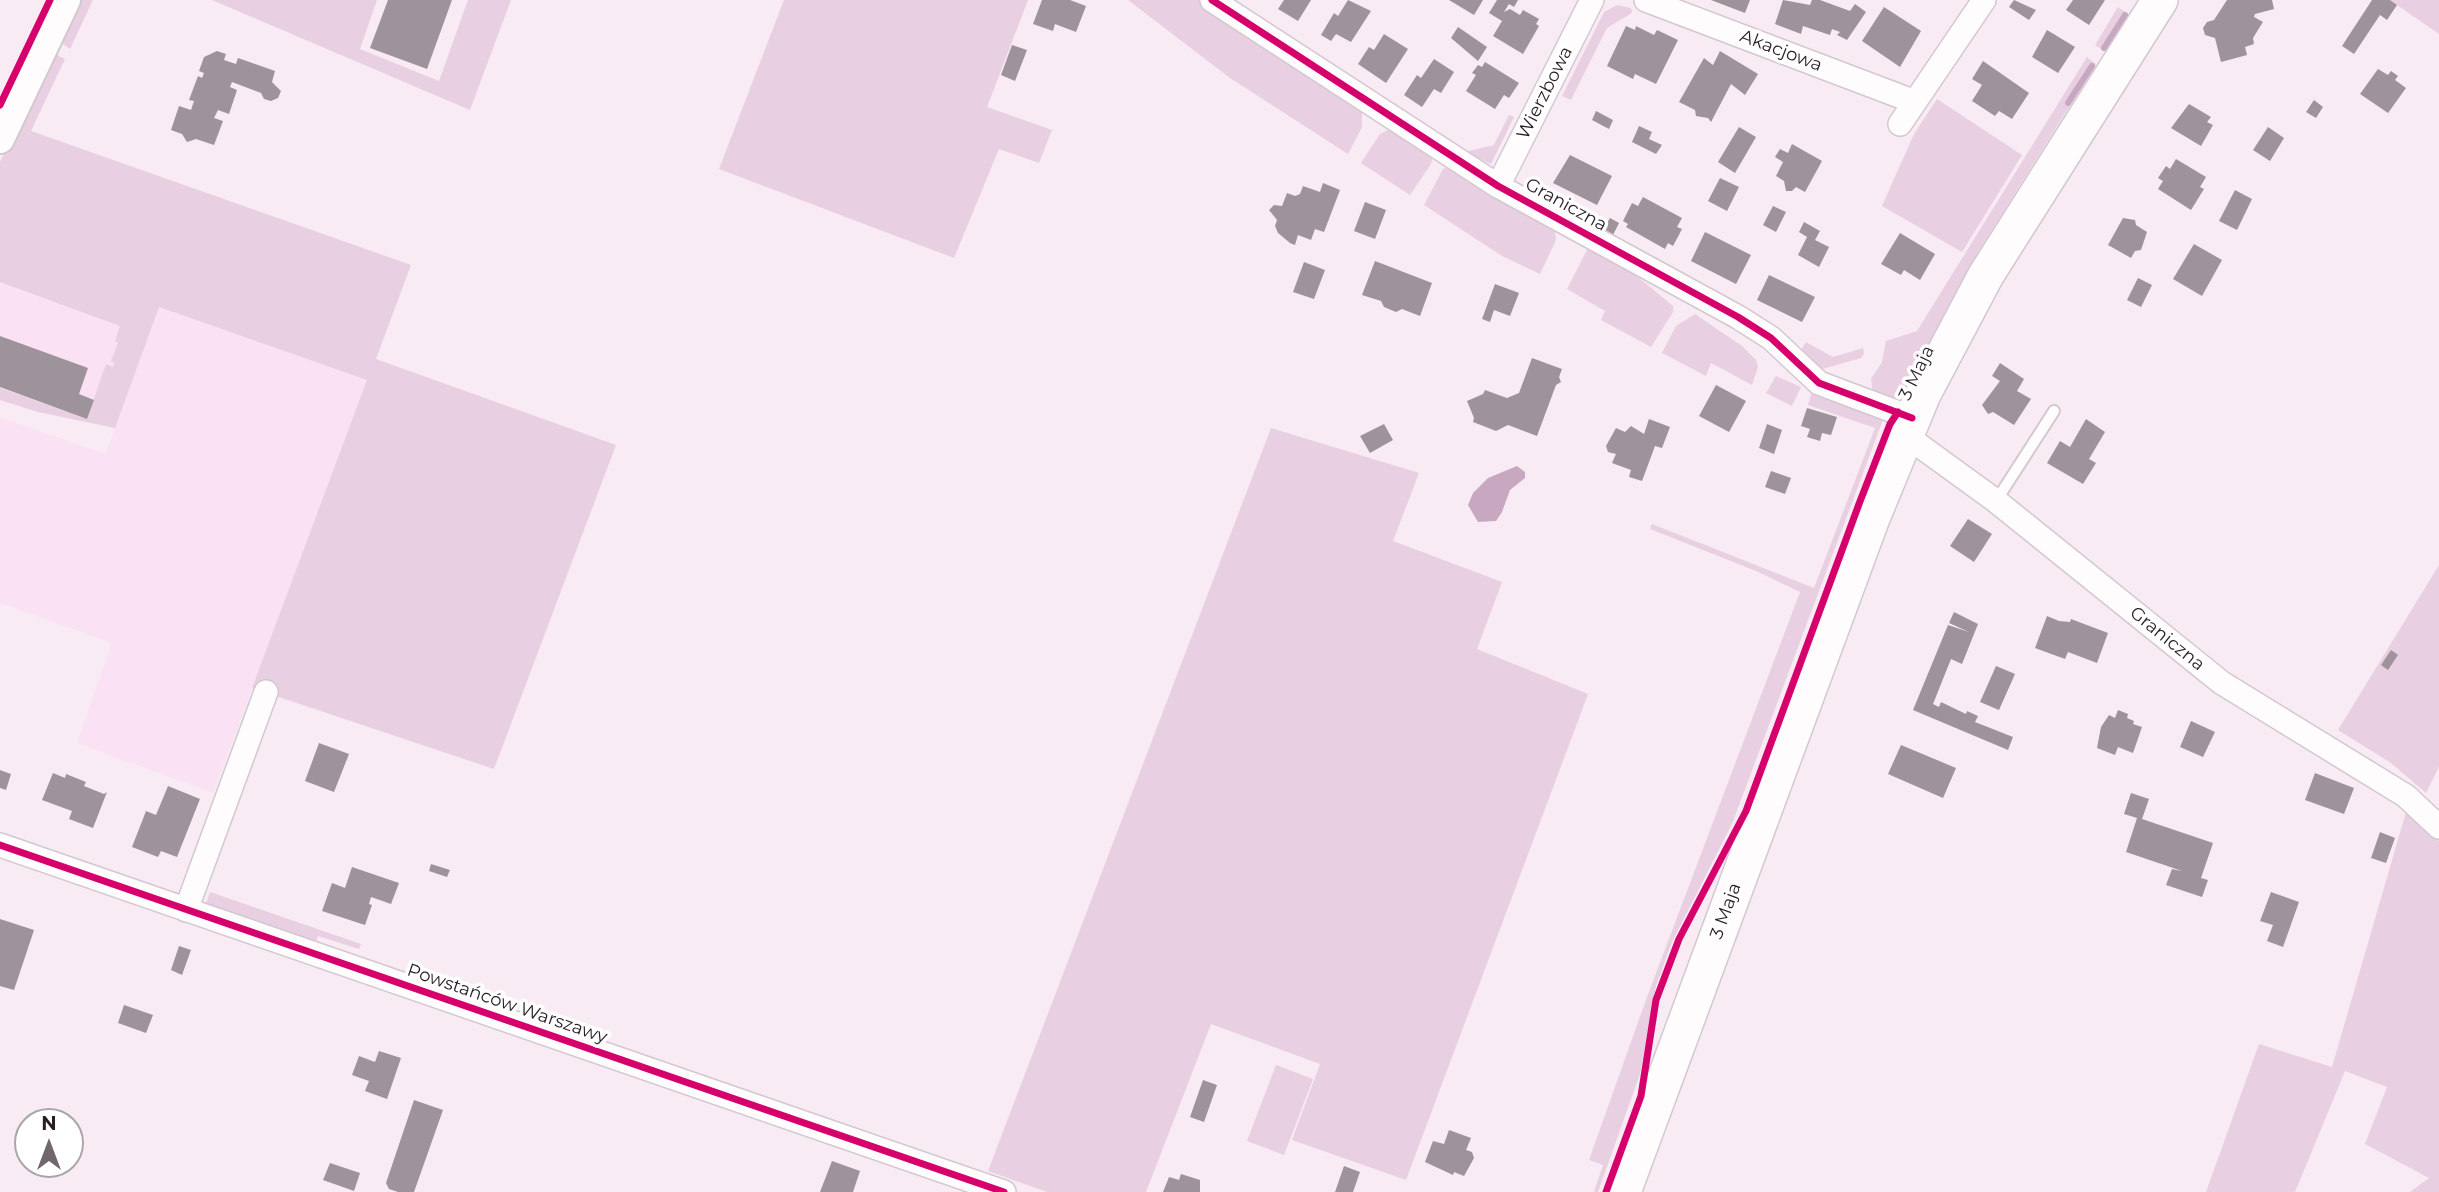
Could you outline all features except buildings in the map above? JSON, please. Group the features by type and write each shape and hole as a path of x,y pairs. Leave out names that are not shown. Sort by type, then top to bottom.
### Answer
{"main road":[{"name":"3 Maja","path":"1623,1192 1824,645 1909,427 1986,275 2160,0"}],"street":[{"path":"0,139 66,0"},
{"name":"Graniczna","path":"1212,0 1498,186 1738,317 1771,338 1811,377 1828,388 1909,427 1996,501 2222,683 2406,796 2439,827"},
{"name":"Wierzbowa","path":"1498,186 1592,0"},
{"name":"Akacjowa","path":"1646,0 1915,102"},
{"path":"1900,124 1984,0"},
{"path":"186,910 266,692"},
{"name":"Powstańców Warszawy","path":"0,845 1004,1192"}],"lane":[{"path":"1996,501 2054,411"}],"shaded area":[{"path":"78,0 93,0 70,49 60,42"},
{"path":"212,0 377,0 360,49 439,81 468,0 511,0 470,110"},
{"path":"784,0 1028,0 987,107 1052,130 1039,163 999,149 954,258 719,169"},
{"path":"1128,0 1202,0 1362,107 1362,127 1348,154 1230,78"},
{"path":"2390,0 2439,0 2439,34 2397,5"},
{"path":"1617,5 1631,8 1632,13 1607,28 1571,100 1562,96 1604,12"},
{"path":"2118,7 2128,14 2105,51 2095,45"},
{"path":"57,55 65,59 31,131 411,265 376,359 616,445 494,769 252,688 367,380 159,307 115,428 38,412 0,400 0,388 87,419 106,364 113,367 114,363 111,361 118,343 115,341 120,326 0,282 0,162 48,59"},
{"path":"2087,57 2096,64 1976,255 1900,397 1894,399 1873,395 1871,379 1882,362 1886,341 1917,331"},
{"path":"1937,99 2022,155 1962,252 1882,206 1914,134"},
{"path":"1509,115 1514,117 1491,164 1482,160 1478,167 1464,152 1494,145"},
{"path":"1394,127 1433,156 1431,164 1410,195 1361,163 1380,134"},
{"path":"1451,166 1554,227 1556,240 1540,274 1502,256 1424,205 1443,169"},
{"path":"1588,248 1610,254 1673,306 1673,312 1651,347 1601,320 1605,311 1567,289"},
{"path":"0,252 368,380 213,793 77,743 112,643 0,603 0,417 105,454 115,429 0,390"},
{"path":"1695,314 1742,346 1756,360 1758,367 1752,385 1711,363 1706,376 1662,353 1676,326"},
{"path":"1806,342 1833,357 1863,348 1864,354 1861,358 1819,370 1798,355"},
{"path":"1776,376 1801,387 1792,406 1766,393"},
{"path":"1812,391 1884,417 1732,824 1672,942 1656,986 1640,1074 1598,1192 1594,1192 1603,1165 1589,1160 1647,997 1800,592 1756,571 1650,529 1652,524 1814,588 1875,428 1808,405"},
{"path":"1271,428 1419,473 1393,541 1502,582 1477,649 1588,694 1406,1180 1292,1140 1320,1064 1211,1024 1146,1192 1047,1192 988,1171"},
{"path":"1517,466 1525,472 1525,478 1510,490 1496,521 1478,522 1468,505 1473,493 1488,478"},
{"path":"2439,565 2439,767 2426,793 2391,763 2338,730"},
{"path":"2406,812 2439,841 2439,1192 2410,1192 2429,1178 2365,1144 2387,1087 2345,1071 2295,1192 2206,1192 2259,1044 2332,1067"},
{"path":"210,892 361,944 359,949 318,936 315,944 205,907"},
{"path":"1276,1065 1313,1079 1284,1155 1247,1141"}],"waterway":[{"path":"2104,48 2125,15"},
{"path":"2068,103 2092,66"}],"cycle path":[{"path":"0,105 50,0"},
{"path":"1212,0 1498,186 1738,317 1771,338 1819,383 1912,418"},
{"path":"1606,1192 1641,1096 1656,1000 1679,939 1746,811 1859,504 1890,424 1898,412"},
{"path":"0,845 1004,1192"}]}
